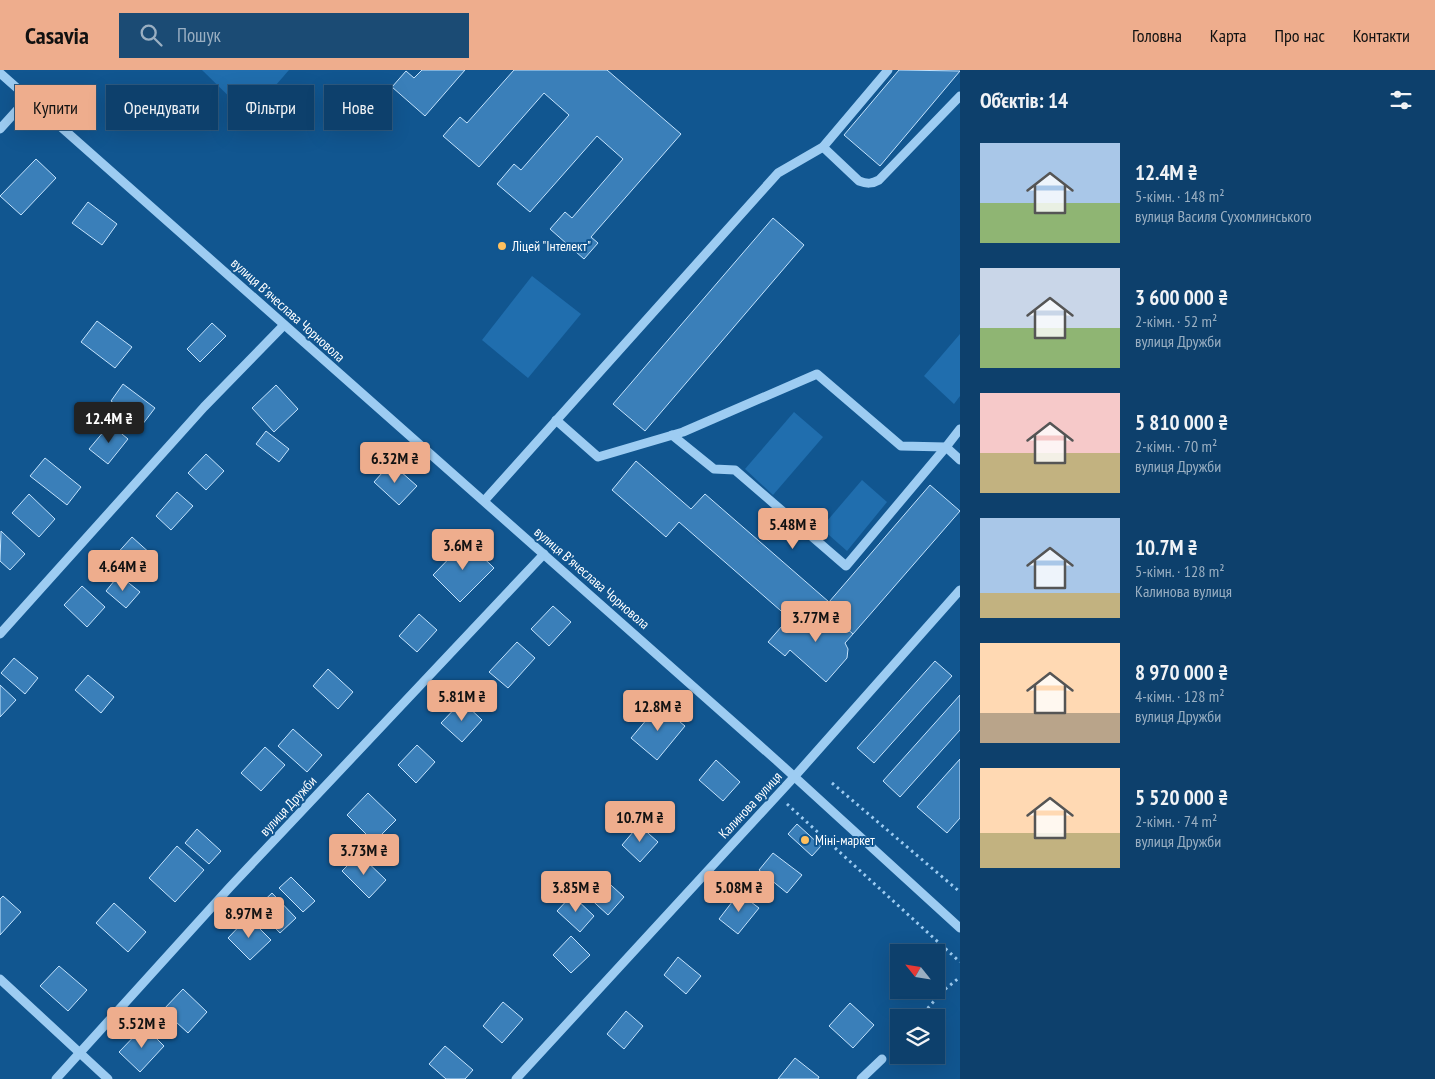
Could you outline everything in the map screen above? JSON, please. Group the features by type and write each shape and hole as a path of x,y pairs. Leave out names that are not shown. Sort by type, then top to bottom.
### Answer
{"street":[{"path":"484,501 778,173 823,147 888,70"},
{"name":"вулиця Вʼячеслава Чорновола","path":"0,73 15,86"},
{"path":"823,147 859,181 866,184 874,183 960,96"},
{"path":"0,129 15,112"},
{"name":"вулиця Вʼячеслава Чорновола","path":"64,130 795,776 960,928"},
{"path":"0,634 204,407 284,325"},
{"path":"556,420 598,456 672,435 816,374 900,446 946,447 960,460"},
{"path":"672,435 714,470 735,470 846,566 960,429"},
{"name":"вулиця Дружби","path":"56,1079 230,887 544,554"},
{"name":"Калинова вулиця","path":"516,1079 777,796 960,590"},
{"path":"0,980 108,1079"},
{"path":"861,1079 882,1060"}],"path":[{"path":"832,783 960,892"},
{"path":"777,796 960,962"},
{"path":"927,1009 943,991 960,977"}],"shaded area":[{"path":"202,70 289,70 276,85 228,85 228,95"},
{"path":"532,276 581,314 528,378 482,340"},
{"path":"960,334 960,396 954,404 924,376"},
{"path":"794,412 823,437 773,495 745,469"},
{"path":"862,480 887,502 847,551 821,528"}],"building":[{"path":"422,70 465,70 425,116 392,87 406,71 414,78"},
{"path":"514,70 607,70 681,134 591,237 598,243 584,259 550,229 565,212 572,218 623,159 597,136 530,212 497,184 514,164 521,170 569,115 544,93 479,167 443,136 460,117 467,123"},
{"path":"899,70 960,71 880,166 844,135"},
{"path":"36,159 56,178 21,215 0,196"},
{"path":"88,202 117,224 102,245 72,223"},
{"path":"773,218 804,245 645,431 613,404"},
{"path":"97,321 132,347 115,368 81,342"},
{"path":"212,323 226,336 200,362 187,349"},
{"path":"123,384 155,408 142,425 111,401"},
{"path":"276,385 298,409 274,432 252,408"},
{"path":"110,424 128,439 108,464 89,449"},
{"path":"266,431 289,449 279,462 256,444"},
{"path":"206,454 224,471 206,490 188,473"},
{"path":"45,458 81,487 67,505 30,476"},
{"path":"636,461 691,509 705,494 829,602 930,485 960,511 853,634 824,608 804,631 679,522 666,537 612,490"},
{"path":"391,463 417,486 399,505 374,482"},
{"path":"177,492 193,506 171,530 156,516"},
{"path":"29,494 55,519 39,537 12,513"},
{"path":"1,531 25,554 10,570 0,561"},
{"path":"132,537 152,555 134,575 114,557"},
{"path":"466,541 494,568 460,602 433,575"},
{"path":"119,575 140,592 126,608 106,591"},
{"path":"82,586 105,607 87,627 64,605"},
{"path":"553,606 571,622 549,646 531,629"},
{"path":"824,608 853,634 845,643 848,649 847,658 826,682 790,650 785,656 768,642 789,618 804,631"},
{"path":"419,614 437,630 417,652 399,636"},
{"path":"517,642 535,658 508,688 489,672"},
{"path":"14,658 38,678 25,694 1,673"},
{"path":"935,661 952,676 874,763 857,748"},
{"path":"328,669 353,692 338,709 313,686"},
{"path":"88,675 114,697 101,713 75,690"},
{"path":"0,685 16,700 0,717"},
{"path":"960,695 960,730 900,797 883,781"},
{"path":"462,701 482,720 462,742 441,723"},
{"path":"659,705 685,726 657,760 631,738"},
{"path":"293,729 322,755 307,772 278,746"},
{"path":"417,745 435,762 416,783 398,765"},
{"path":"265,747 285,765 261,791 241,773"},
{"path":"960,759 960,818 947,833 917,807"},
{"path":"716,760 740,782 723,801 699,780"},
{"path":"368,793 396,820 374,842 347,815"},
{"name":"Міні-маркет","path":"797,824 821,846 812,856 788,834"},
{"path":"639,825 658,842 640,862 622,845"},
{"path":"197,829 221,851 209,864 185,843"},
{"path":"177,846 204,870 175,902 149,878"},
{"path":"773,853 802,875 787,893 759,870"},
{"path":"359,854 386,880 369,898 342,871"},
{"path":"601,876 624,897 608,915 585,894"},
{"path":"291,877 315,901 303,912 279,888"},
{"path":"272,893 296,918 280,933 256,908"},
{"path":"739,893 759,908 738,934 719,919"},
{"path":"572,895 594,916 580,932 557,911"},
{"path":"3,896 21,912 0,935 0,899"},
{"path":"114,903 146,932 128,952 96,923"},
{"path":"248,917 271,940 250,960 228,938"},
{"path":"571,936 590,955 571,973 553,955"},
{"path":"678,957 701,976 686,994 664,975"},
{"path":"59,966 87,990 68,1011 40,986"},
{"path":"183,989 207,1012 188,1033 163,1010"},
{"path":"503,1002 523,1019 502,1043 483,1026"},
{"path":"850,1003 874,1025 853,1048 829,1026"},
{"path":"626,1011 643,1026 624,1049 607,1034"},
{"path":"144,1026 164,1046 140,1072 119,1052"},
{"path":"445,1046 473,1070 465,1079 446,1079 429,1064"},
{"path":"795,1058 819,1077 818,1079 778,1079"}],"place":[{"name":"Ліцей \"Інтелект\"","path":"502,246"},
{"name":"Міні-маркет","path":"805,840"}]}
